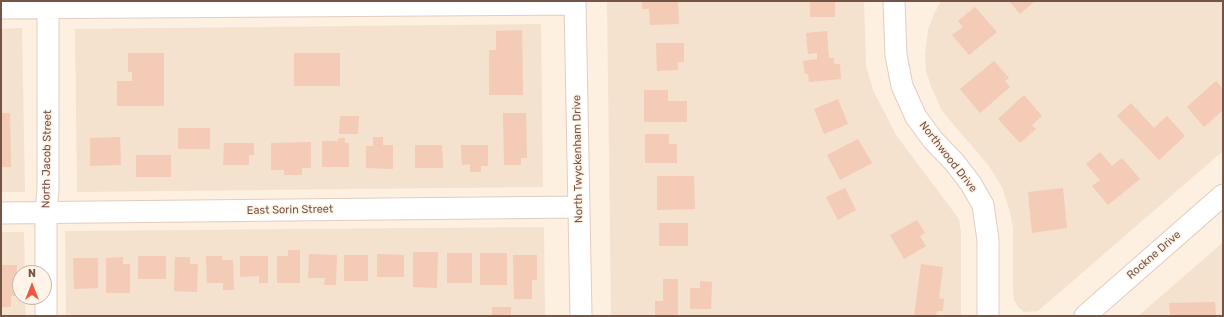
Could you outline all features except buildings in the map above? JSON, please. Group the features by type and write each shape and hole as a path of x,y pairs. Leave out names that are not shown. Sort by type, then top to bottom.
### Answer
{"street":[{"path":"1,8 48,4 575,2"},
{"name":"North Twyckenham Drive","path":"575,2 580,316"},
{"name":"Northwood Drive","path":"896,2 896,55 902,86 916,117 932,140 959,168 971,184 983,205 988,240 988,316"},
{"name":"North Jacob Street","path":"46,316 48,4"},
{"name":"Rockne Drive","path":"1085,316 1223,195"},
{"name":"East Sorin Street","path":"1,213 578,207"}],"shaded area":[{"path":"607,1 864,1 866,66 873,90 896,135 959,219 961,232 961,316 611,316"},
{"path":"941,1 1223,1 1223,151 1038,311 1024,312 1018,307 1014,300 1013,228 1010,212 1002,187 989,166 942,111 926,71 925,54 928,30"},
{"path":"541,24 543,187 77,192 75,29"},
{"path":"22,28 25,192 1,192 1,29"},
{"path":"544,227 545,316 66,316 65,231"},
{"path":"1,232 24,232 25,265 12,265 12,305 25,305 26,316 1,316"},
{"path":"1223,242 1223,316 1138,316 1212,252"}]}
